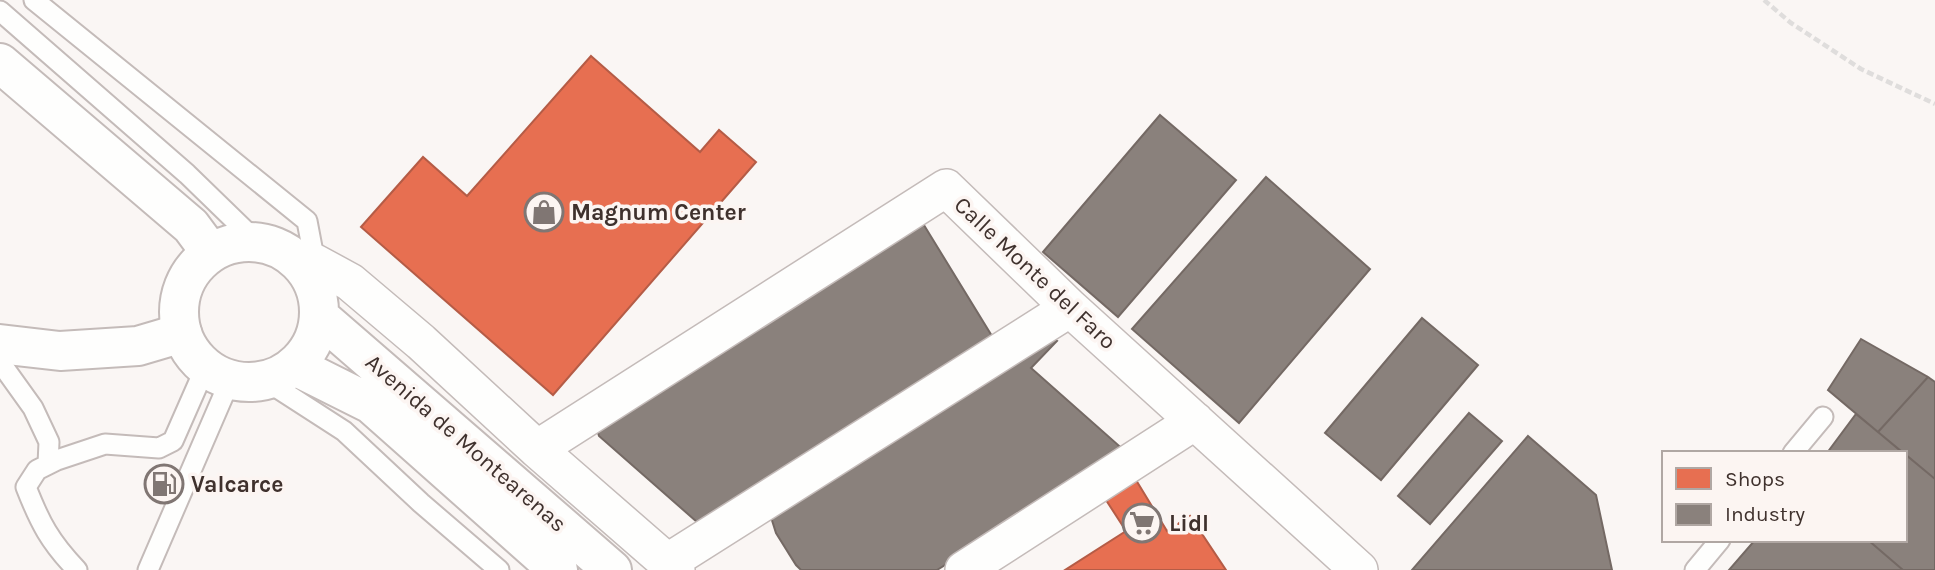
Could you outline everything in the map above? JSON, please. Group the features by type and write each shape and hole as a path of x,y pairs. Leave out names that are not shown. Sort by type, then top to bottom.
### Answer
{"main road":[{"path":"0,63 191,226 211,253"},
{"path":"256,241 306,262 320,316 312,343 249,372 195,356 182,333 179,315 183,289 197,265 211,253 232,243 256,241"},
{"name":"Avenida de Montearenas","path":"320,316 612,570"},
{"path":"0,344 60,351 138,346 182,333"},
{"name":"Avenida de Montearenas","path":"249,372 371,404 558,570"}],"street":[{"name":"Calle Monte del Faro","path":"537,449 946,188 1070,308 1359,570"},
{"path":"306,262 349,282 421,342 537,449 672,566 1070,308"},
{"path":"964,570 1195,421"}],"lane":[{"path":"34,0 307,221 306,262"},
{"path":"0,11 187,174 256,241"},
{"path":"0,362 33,408 48,443 48,464"},
{"path":"77,570 57,550 40,524 26,487 37,470 105,444 159,448 173,441 249,372"},
{"path":"148,570 249,372"},
{"path":"249,372 344,431 421,503 499,570"},
{"path":"1795,451 1823,417"},
{"path":"1695,570 1718,542"}],"path":[{"path":"1764,0 1791,23 1861,69 1935,104"}],"building: Shops":[{"name":"Magnum Center","path":"591,56 700,152 719,130 756,162 553,395 361,227 423,157 467,196"},
{"name":"Lidl","path":"1136,480 1167,531 1190,516 1226,570 1065,570 1126,531 1106,500"}],"building: Industry":[{"path":"1160,115 1236,180 1118,317 1043,252"},
{"path":"1266,177 1370,269 1239,423 1132,329"},
{"path":"919,217 995,341 697,522 599,436 594,420"},
{"path":"1422,318 1478,365 1381,480 1325,433"},
{"path":"1048,335 1057,341 1031,368 1126,452 937,570 801,570 796,565 776,533 770,514"},
{"path":"1861,339 1928,377 1878,432 1828,390"},
{"path":"1928,377 1935,382 1935,479 1907,456 1907,451 1901,451 1878,432"},
{"path":"1469,413 1502,441 1430,524 1398,496"},
{"path":"1856,414 1901,451 1828,451"},
{"path":"1528,436 1596,495 1612,570 1412,570"},
{"path":"1907,456 1935,479 1935,570 1903,570 1870,542 1907,542"},
{"path":"1753,542 1870,542 1903,570 1729,570"}],"place":[{"name":"Magnum Center","path":"544,212"},
{"name":"Valcarce","path":"164,484"},
{"name":"Lidl","path":"1142,523"}]}
